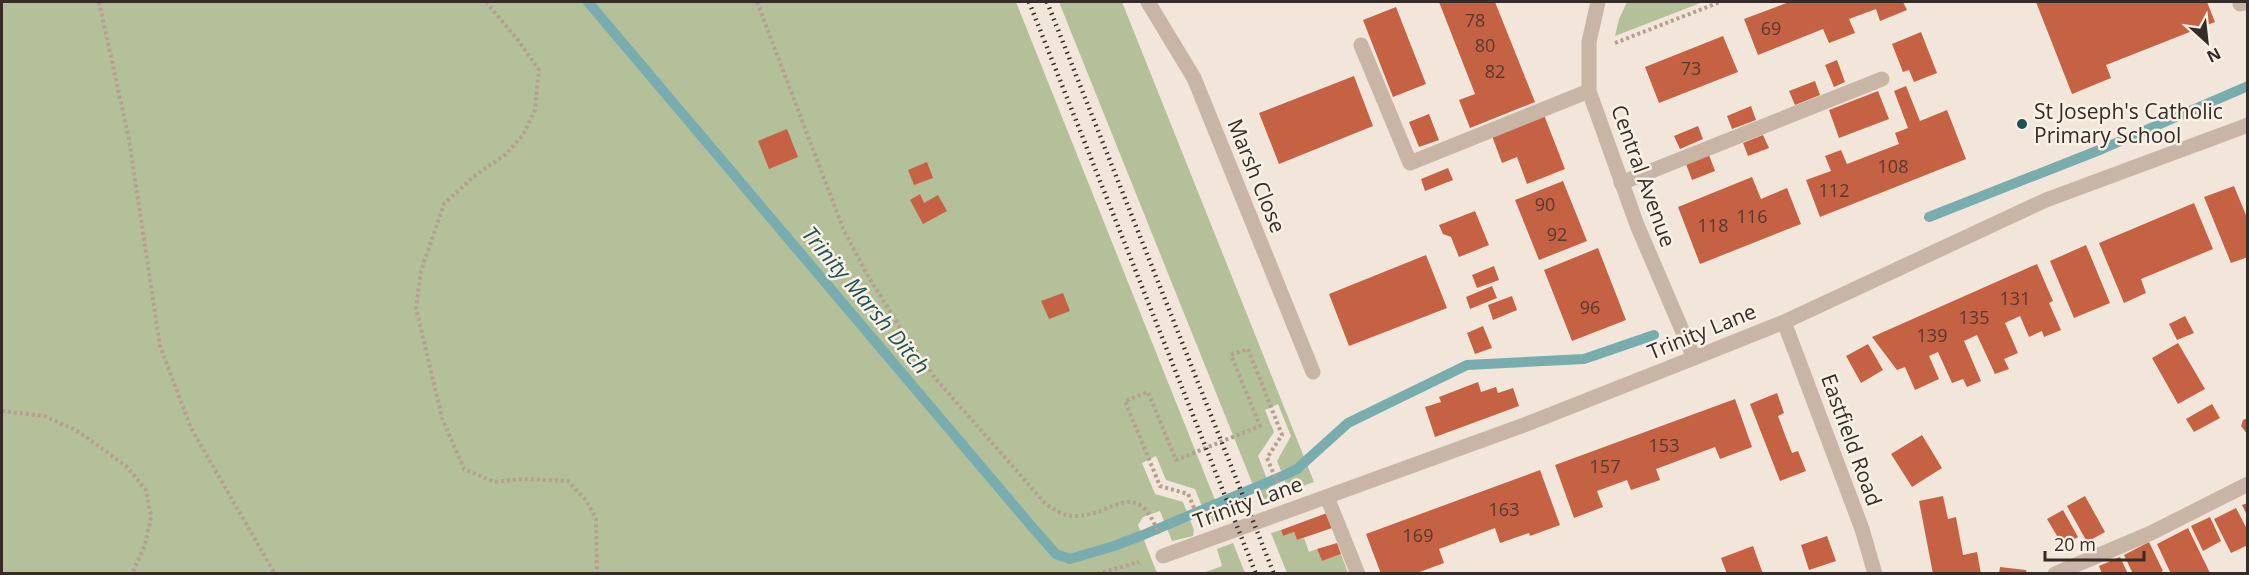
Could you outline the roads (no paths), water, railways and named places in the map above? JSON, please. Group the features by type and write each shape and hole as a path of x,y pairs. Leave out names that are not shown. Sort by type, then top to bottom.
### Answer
{"street":[{"name":"Marsh Close","path":"1148,2 1194,78 1313,372"},
{"name":"Central Avenue","path":"1598,2 1589,42 1589,92 1636,225 1694,358"},
{"path":"1361,45 1410,163 1589,92"},
{"path":"1622,183 1882,79"},
{"name":"Trinity Lane","path":"1163,556 1524,425 1694,358 1784,322 2046,200 2247,125"},
{"name":"Eastfield Road","path":"1784,322 1862,529 1871,573"},
{"path":"2055,573 2151,533 2247,484"},
{"path":"1327,497 1358,573"}],"waterway":[{"name":"Trinity Marsh Ditch","path":"588,2 1033,528 1056,554 1070,559 1143,535 1287,474 1297,469 1348,423 1467,365 1584,359 1654,335"},
{"path":"1929,217 2102,149 2248,86"}],"railway":[{"path":"1029,2 1256,574"},
{"path":"1047,2 1274,574"}],"place":[{"name":"St Joseph's Catholic Primary School","path":"2022,124"}]}
